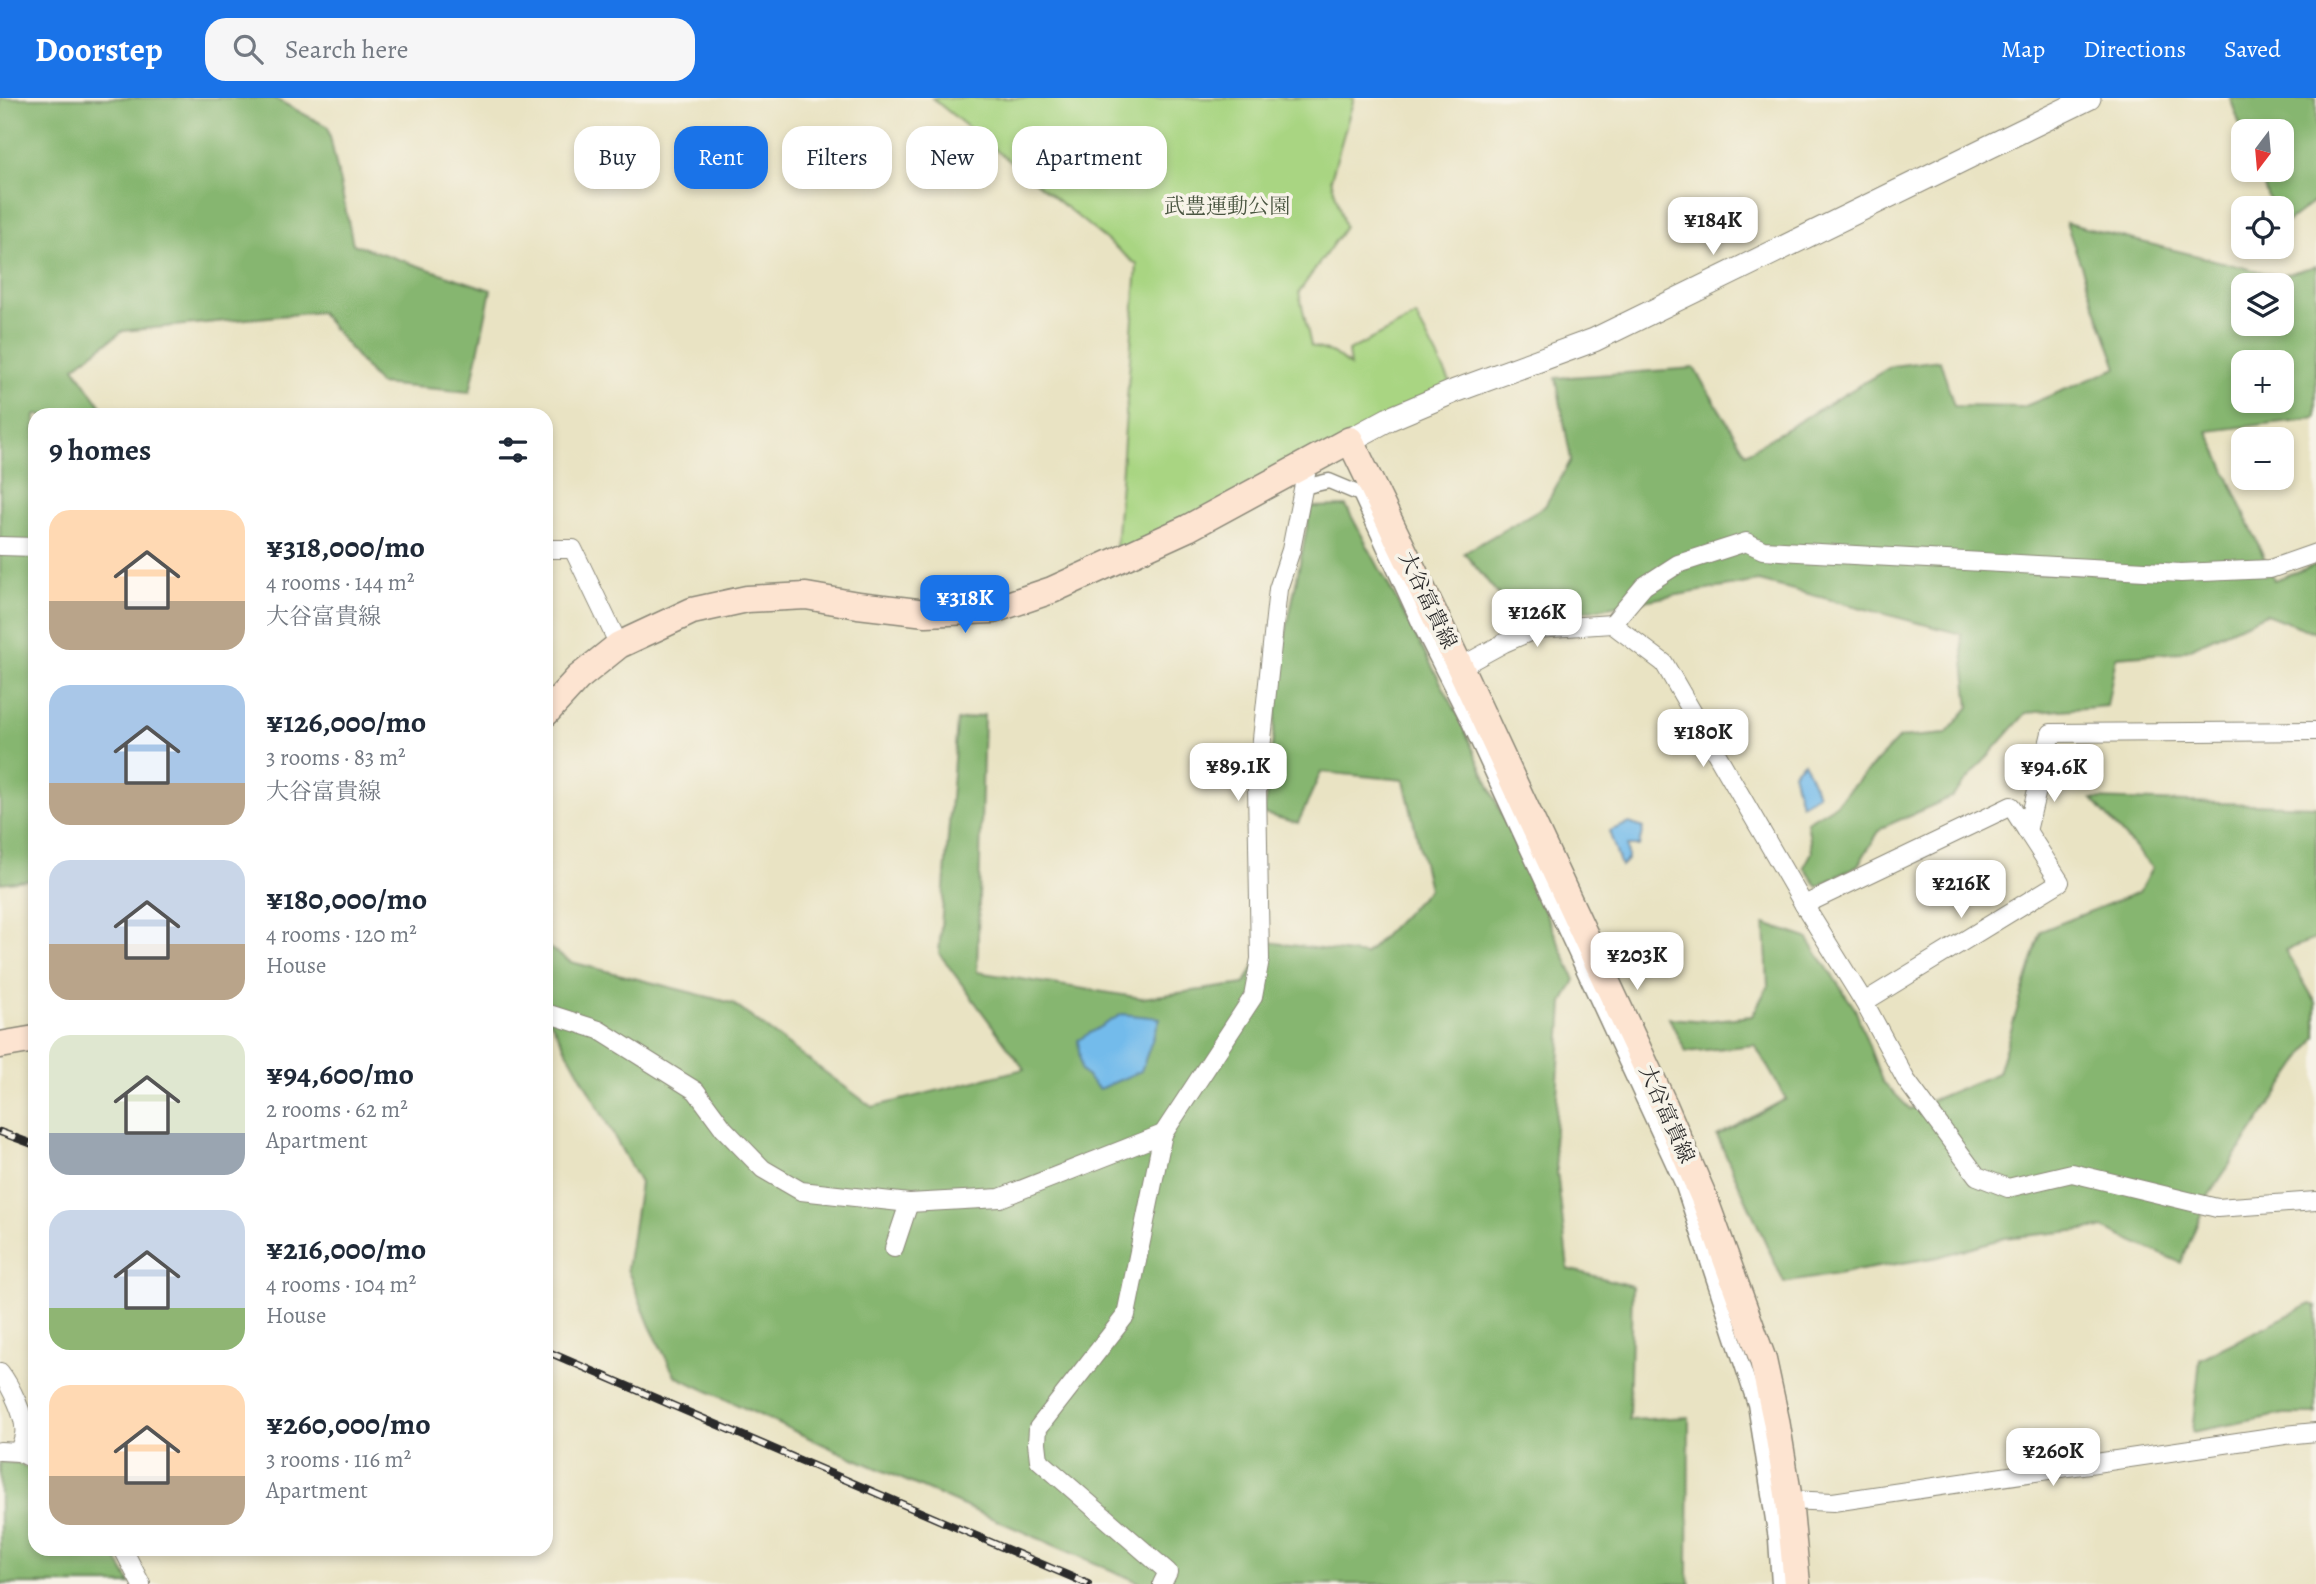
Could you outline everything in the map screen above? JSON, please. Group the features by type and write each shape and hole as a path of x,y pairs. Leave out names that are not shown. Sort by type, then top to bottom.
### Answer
{"main road":[{"path":"553,705 578,678 619,645 692,611 747,599 806,596 926,613 993,610 1052,590 1305,475 1350,440"},
{"name":"大谷富貴線","path":"1350,440 1460,667 1664,1105 1704,1198 1763,1360 1789,1500 1797,1584"},
{"path":"0,1045 28,1040"}],"street":[{"path":"1350,440 1389,419 1455,391 1594,340 2088,98"},
{"path":"1162,1584 1168,1572 1044,1466 1037,1457 1038,1429 1126,1315 1163,1135 1253,997 1260,959 1257,786 1278,589 1291,550 1305,475 1329,481 1360,494 1421,627 1468,720 1682,1183 1755,1404 1776,1539 1779,1584"},
{"path":"1612,624 1644,586 1678,565 1746,542 1763,550 2181,573 2270,569 2316,553"},
{"path":"0,546 28,547"},
{"path":"553,549 573,549 619,645"},
{"path":"1460,667 1536,629 1612,624 1664,663 1804,905 1864,1002 1906,1080 1977,1176 2008,1188 2072,1173 2217,1208 2316,1201"},
{"path":"2027,831 2051,733 2316,731"},
{"path":"1804,905 2011,806 2060,882 1864,1002"},
{"path":"553,1015 599,1030 696,1091 724,1129 763,1170 801,1191 909,1203 1000,1198 1163,1135"},
{"path":"894,1248 909,1203"},
{"path":"0,1372 8,1382 19,1409 27,1456 0,1451"},
{"path":"1789,1500 1832,1502 2029,1471 2316,1432"},
{"path":"127,1556 142,1584"}],"green space":[{"path":"0,98 274,98 328,127 353,244 491,290 470,392 379,384 320,312 123,331 74,367 102,408 28,408 28,880 0,883"},
{"name":"武豊運動公園","path":"932,98 1354,98 1331,179 1345,227 1299,292 1311,346 1333,353 1350,366 1348,351 1416,316 1455,391 1115,561 1137,265 1044,189 1167,189 1167,126 1012,126 1012,163 998,152 998,126 966,126"},
{"path":"2230,98 2316,98 2316,200 2294,217 2294,196 2268,196 2262,182 2294,182 2294,119 2238,119"},
{"path":"2066,223 2266,273 2231,273 2231,336 2294,336 2294,273 2289,273 2316,266 2316,418 2208,431 2231,483 2231,490 2234,490 2274,580 2316,565 2316,633 2266,614 2181,652 2116,657 2107,706 2026,713 1952,797 1881,828 1858,865 1818,887 1804,867 1812,852 1807,822 1835,805 1899,738 1946,734 1969,707 1961,634 1759,581 1521,622 1464,553 1545,506 1571,460 1556,378 1694,368 1746,453 1892,366 1940,360 1954,406 2023,407 2117,368"},
{"path":"1346,506 1457,713 1575,980 1563,1003 1554,1144 1568,1269 1632,1286 1629,1420 1689,1417 1688,1576 1691,1584 1143,1584 833,1449 675,1376 650,1326 627,1269 640,1183 553,1026 553,950 571,962 732,1003 872,1107 1024,1069 939,953 957,721 984,715 977,972 1142,998 1244,984 1269,942 1365,955 1429,889 1404,780 1321,772 1298,823 1264,814 1285,638 1311,507"},
{"path":"2092,799 2316,806 2316,939 2285,950 2316,1003 2316,1037 2209,1195 2181,1263 2103,1228 2004,1238 1938,1257 1784,1283 1717,1136 1786,1099 1755,1045 1686,1052 1669,1018 1705,1021 1752,1016 1768,986 1765,924 1807,938 1855,1009 1882,1081 1910,1109 1998,1073 2041,931 2139,892 2152,868"},
{"path":"2311,1304 2316,1306 2316,1414 2284,1414 2192,1432 2200,1359"},
{"path":"0,1462 17,1463 28,1468 28,1556 115,1556 131,1584 0,1584"}],"water":[{"path":"1804,762 1818,794 1801,804 1793,772"},
{"path":"1629,823 1643,828 1639,846 1627,846 1628,859 1621,866 1609,831"},
{"path":"1122,1014 1160,1018 1141,1071 1099,1089 1081,1071 1078,1040"}],"railway":[{"path":"0,1132 28,1142"},
{"path":"553,1354 1088,1584"}]}
